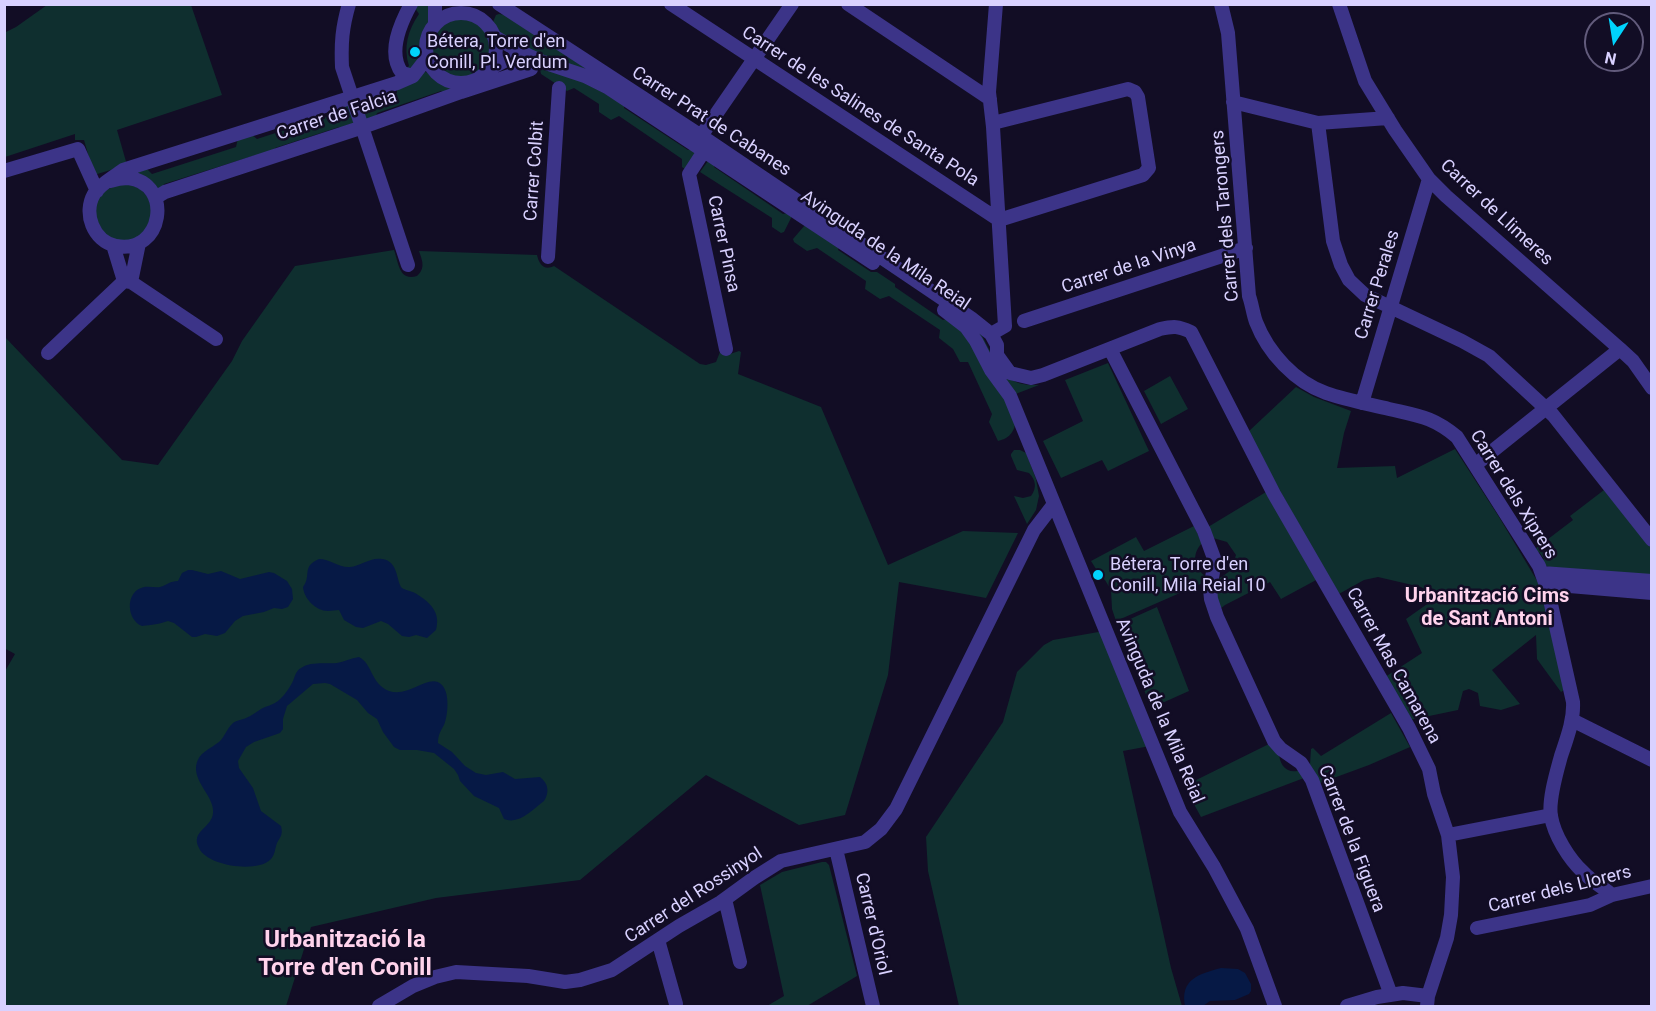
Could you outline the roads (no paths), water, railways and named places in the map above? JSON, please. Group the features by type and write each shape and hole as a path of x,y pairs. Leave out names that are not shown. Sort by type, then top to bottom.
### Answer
{"street":[{"path":"349,4 341,43 342,67 408,265"},
{"path":"411,4 396,40 395,55 397,67 402,73 413,76"},
{"path":"435,4 435,24"},
{"path":"441,4 453,14"},
{"path":"482,20 491,4"},
{"name":"Carrer Prat de Cabanes","path":"499,4 701,136 971,318 991,334"},
{"name":"Carrer de les Salines de Santa Pola","path":"671,4 999,220"},
{"path":"701,136 792,4"},
{"path":"848,4 990,99"},
{"path":"991,334 1005,326 990,99 996,4"},
{"name":"Carrer dels Tarongers","path":"1221,4 1228,33 1249,296 1256,322 1265,342 1279,360 1298,378 1325,393 1362,403"},
{"name":"Carrer de Llimeres","path":"1339,4 1365,81 1429,179 1633,361 1652,388"},
{"path":"453,14 473,15 490,27 495,37 496,58 491,68 473,82 451,82 440,77 427,58 427,40 430,31 444,17 453,14"},
{"name":"Avinguda de la Mila Reial","path":"495,37 517,50 537,66"},
{"name":"Carrer de Falcia","path":"110,181 123,170 397,83 413,76 427,58"},
{"name":"Avinguda de la Mila Reial","path":"491,68 506,60 585,76 607,87 952,315 966,327 991,370 1010,396 1180,812 1214,867 1247,929 1275,1006"},
{"name":"Carrer de Falcia","path":"155,198 165,192 363,128 537,66"},
{"name":"Carrer Colbit","path":"548,257 559,88"},
{"path":"993,123 1128,89 1135,92 1138,98 1149,168 1143,175 999,220"},
{"path":"1233,102 1318,123 1388,118"},
{"path":"1318,123 1333,241 1349,280 1365,295 1489,356 1546,408 1652,540"},
{"path":"4,171 78,149 97,191"},
{"name":"Carrer Pinsa","path":"704,152 689,174 726,349"},
{"path":"132,179 150,189 155,198 157,223 152,232 139,243 130,246 113,245 96,233 91,224 89,208 94,194 110,181 132,179"},
{"name":"Carrer Perales","path":"1362,403 1429,179"},
{"path":"48,353 128,281 139,243"},
{"path":"113,245 128,281 216,339"},
{"name":"Carrer de la Vinya","path":"1024,321 1246,248"},
{"name":"Carrer Mas Camarena","path":"991,334 997,345 997,355 1010,373 1031,378 1160,329 1173,326 1191,332 1274,494 1409,728 1429,769 1434,794 1448,835 1453,878 1447,938 1428,1001"},
{"name":"Carrer de la Figuera","path":"1110,349 1204,531 1215,561 1210,590 1217,617 1274,741 1301,763 1312,780 1391,995"},
{"path":"1475,465 1620,349"},
{"name":"Carrer dels Xiprers","path":"1362,403 1427,418 1443,426 1456,437 1539,566 1544,579 1574,714 1552,793 1551,815 1560,842 1571,860 1612,895"},
{"name":"Carrer del Rossinyol","path":"379,1006 413,986 456,972 528,976 565,982 612,970 781,861 865,842 881,829 896,808 1034,530 1054,504"},
{"path":"1544,579 1652,581"},
{"path":"1544,579 1652,593"},
{"path":"1572,720 1652,760"},
{"path":"1448,835 1551,815"},
{"name":"Carrer d'Oriol","path":"836,849 873,1006"},
{"name":"Carrer dels Llorers","path":"1477,928 1590,905 1612,895 1652,886"},
{"path":"725,899 740,962"},
{"path":"658,940 676,1004"},
{"path":"1347,1006 1377,997 1403,993 1428,1001"}],"water":[{"path":"319,559 346,567 373,559 387,561 394,567 402,588 420,596 433,608 437,618 436,630 427,638 416,635 402,636 381,621 363,628 356,627 344,620 339,610 329,611 315,607 308,600 303,587 306,583 308,568"},
{"path":"188,570 208,574 221,571 240,579 269,572 274,573 287,581 292,589 293,599 288,607 243,616 235,621 225,633 217,636 205,634 192,637 168,621 142,626 137,623 130,607 130,601 136,591 143,587 160,587 178,581 182,573"},
{"path":"359,657 367,664 378,683 389,691 404,691 431,681 442,685 446,693 447,710 438,743 476,773 486,775 503,772 515,779 540,777 547,788 544,801 520,818 504,819 499,808 474,796 460,781 454,769 434,753 400,750 394,747 377,719 368,713 357,700 330,684 313,684 287,706 283,729 280,733 246,747 238,761 239,768 253,788 261,811 281,826 281,835 273,856 263,864 243,867 221,863 204,854 199,848 197,837 212,818 213,807 197,773 197,762 201,755 221,740 233,723 278,701 288,690 299,669 309,664 337,663"},
{"path":"1221,968 1238,969 1245,973 1251,984 1249,994 1235,1000 1210,1001 1203,1006 1185,1006 1184,997 1188,984 1205,973"}],"place":[{"name":"Bétera, Torre d'en Conill, Pl. Verdum","path":"415,52"},
{"name":"Bétera, Torre d'en Conill, Mila Reial 10","path":"1098,575"}],"district":[{"name":"Urbanització Cims de Sant Antoni","path":"1487,608"},
{"name":"Urbanització la Torre d'en Conill","path":"345,955"}]}
